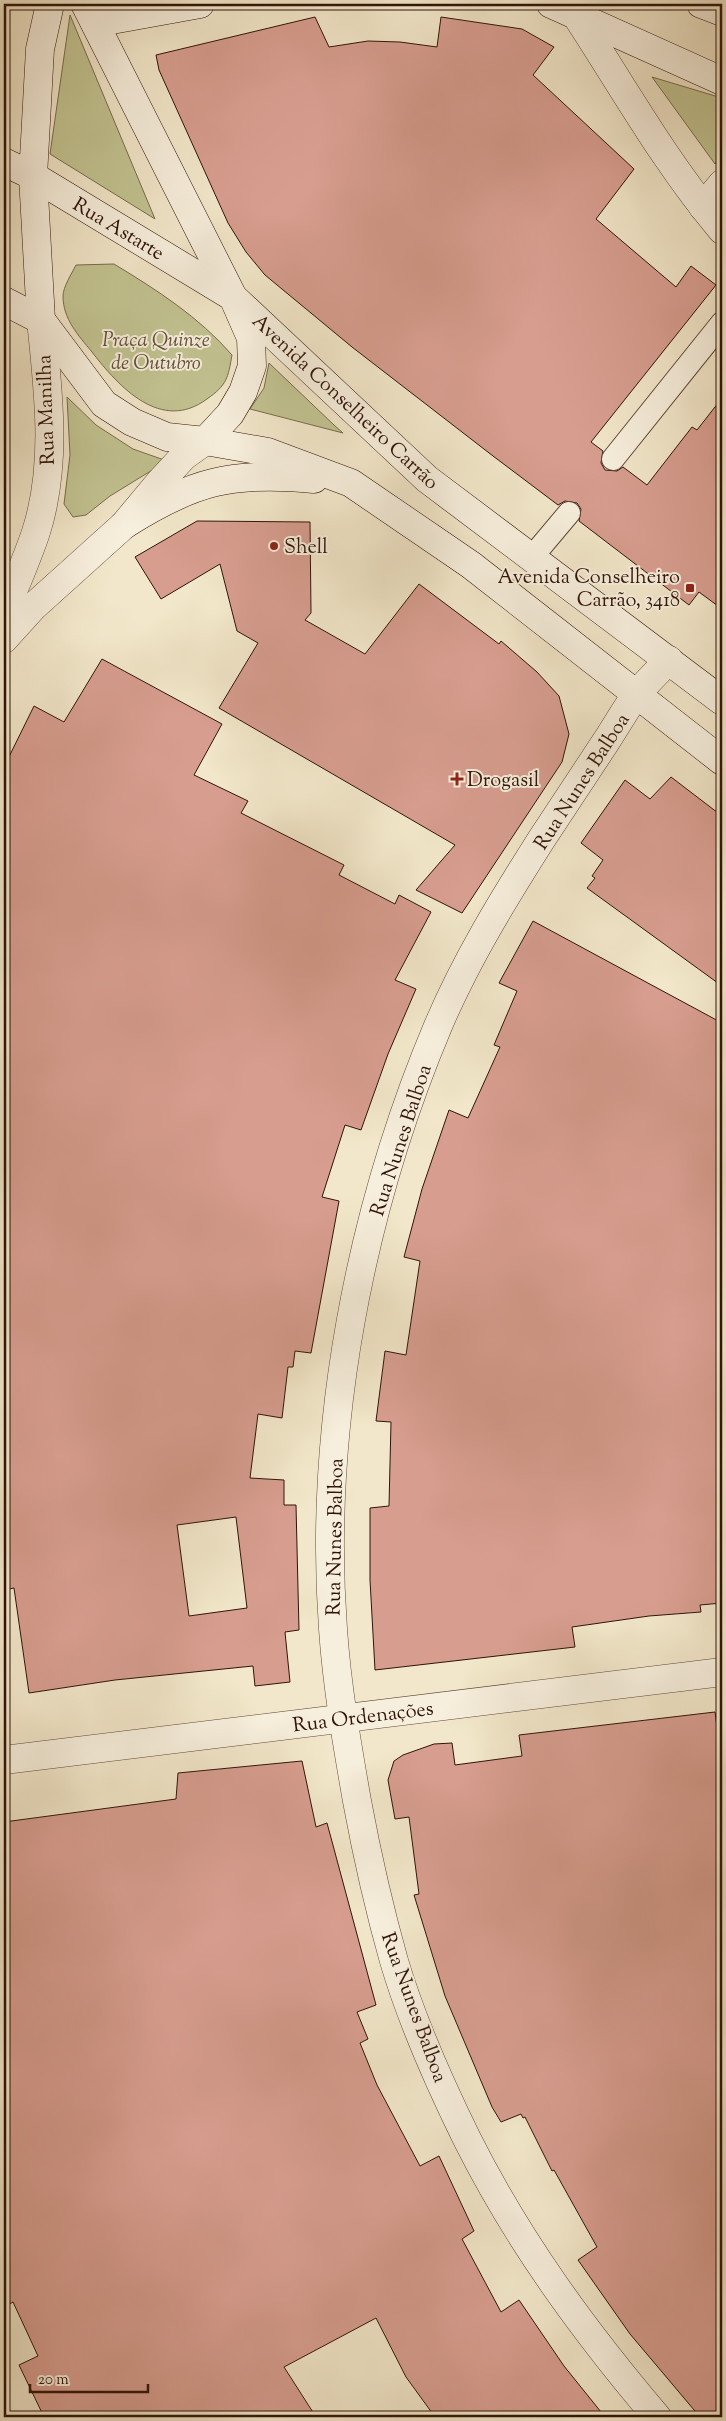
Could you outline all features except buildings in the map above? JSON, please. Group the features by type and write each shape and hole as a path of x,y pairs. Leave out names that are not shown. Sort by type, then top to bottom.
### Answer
{"street":[{"path":"41,320 33,176 40,49 50,4"},
{"path":"90,14 200,4"},
{"path":"551,4 722,81"},
{"path":"701,4 722,12"},
{"name":"Avenida Conselheiro Carrão","path":"90,14 234,297 427,479 722,701"},
{"path":"576,15 703,207 722,230"},
{"name":"Rua Astarte","path":"4,162 33,176 234,297"},
{"path":"703,207 722,184"},
{"path":"4,639 33,607 124,525 184,456 205,441 230,414 243,392 252,366 251,338 234,297"},
{"path":"4,301 41,320 104,404 132,422 167,437 205,441 268,452 351,483 470,565 722,760"},
{"name":"Rua Manilha","path":"4,613 36,531 46,489 50,450 47,384 41,320"},
{"path":"124,525 177,494 216,481 246,477 284,476 351,483"},
{"name":"Rua Nunes Balboa","path":"657,2417 606,2355 545,2273 509,2216 468,2141 430,2057 395,1964 369,1863 342,1718 333,1626 330,1512 340,1395 355,1303 378,1201 407,1107 438,1026 466,966 508,893 637,694 669,660"},
{"name":"Rua Ordenações","path":"4,1760 722,1672"}],"lane":[{"path":"612,459 722,323"},
{"path":"532,557 569,514"}],"green space":[{"path":"70,15 155,219 50,154"},
{"path":"652,77 722,98 722,153 715,164"},
{"name":"Praça Quinze de Outubro","path":"114,264 162,294 192,316 232,355 223,385 207,399 190,408 173,411 158,408 142,401 115,379 77,333 68,319 63,296 66,284 76,265"},
{"name":"Praça Quinze de Outubro","path":"269,363 343,433 250,409 264,388"},
{"name":"Praça Quinze de Outubro","path":"67,397 96,425 133,449 167,461 110,496 86,515 73,517 64,504 70,455"}],"place":[{"name":"Shell","path":"274,546"},
{"name":"Avenida Conselheiro Carrão, 3418","path":"690,588"},
{"name":"Drogasil","path":"457,779"}]}
